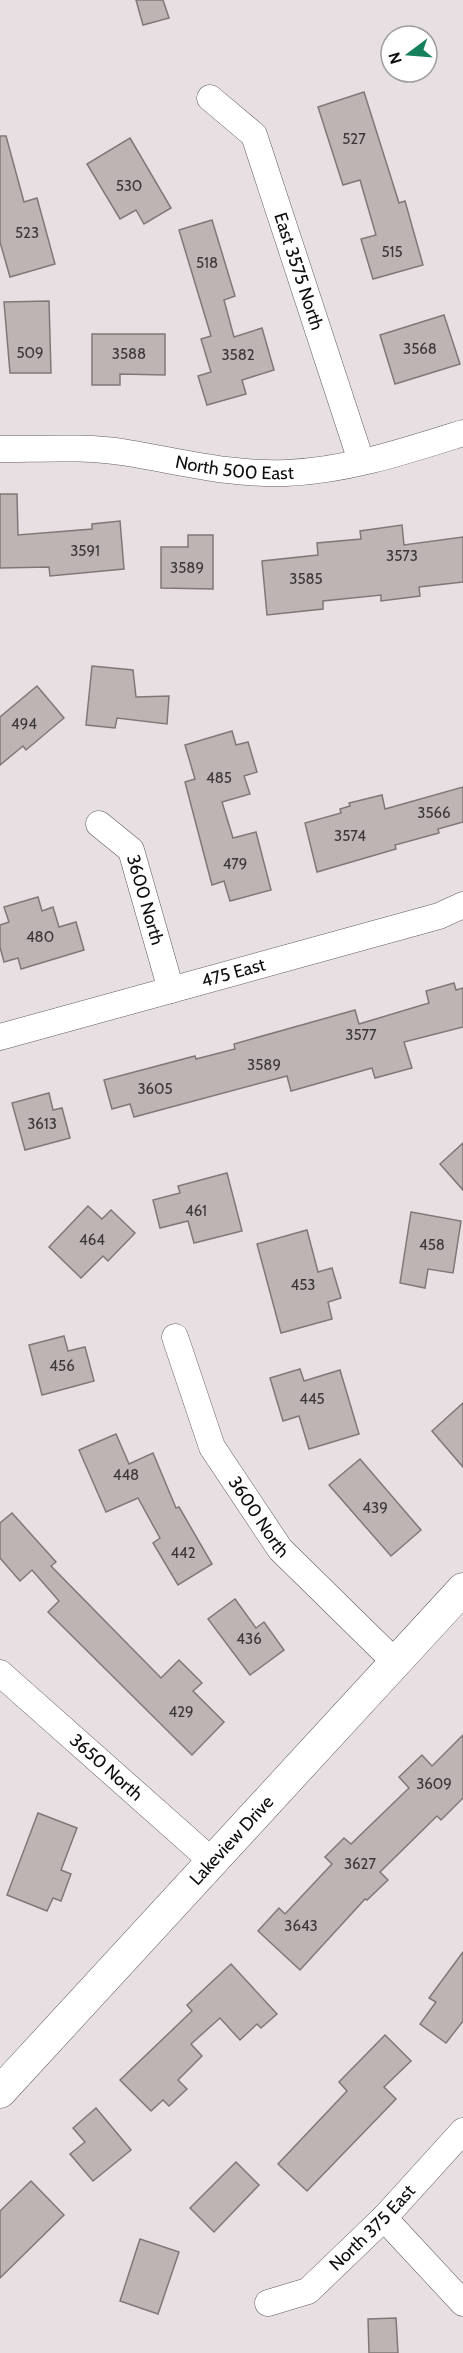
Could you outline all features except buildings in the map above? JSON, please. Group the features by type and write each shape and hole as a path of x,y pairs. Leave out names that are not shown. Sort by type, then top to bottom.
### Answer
{"street":[{"name":"East 3575 North","path":"210,98 254,135 361,461"},
{"name":"North 500 East","path":"0,449 91,448 127,453 195,468 246,473 321,471 409,450 463,433"},
{"name":"3600 North","path":"99,824 131,850 171,990"},
{"name":"475 East","path":"0,1037 439,916 463,905"},
{"name":"3600 North","path":"175,1337 212,1447 280,1549 394,1661"},
{"name":"Lakeview Drive","path":"0,2092 213,1862 394,1661 463,1589"},
{"name":"3650 North","path":"0,1673 213,1862"},
{"name":"North 375 East","path":"268,2303 308,2291 384,2218 463,2131"},
{"path":"384,2218 463,2303"}]}
